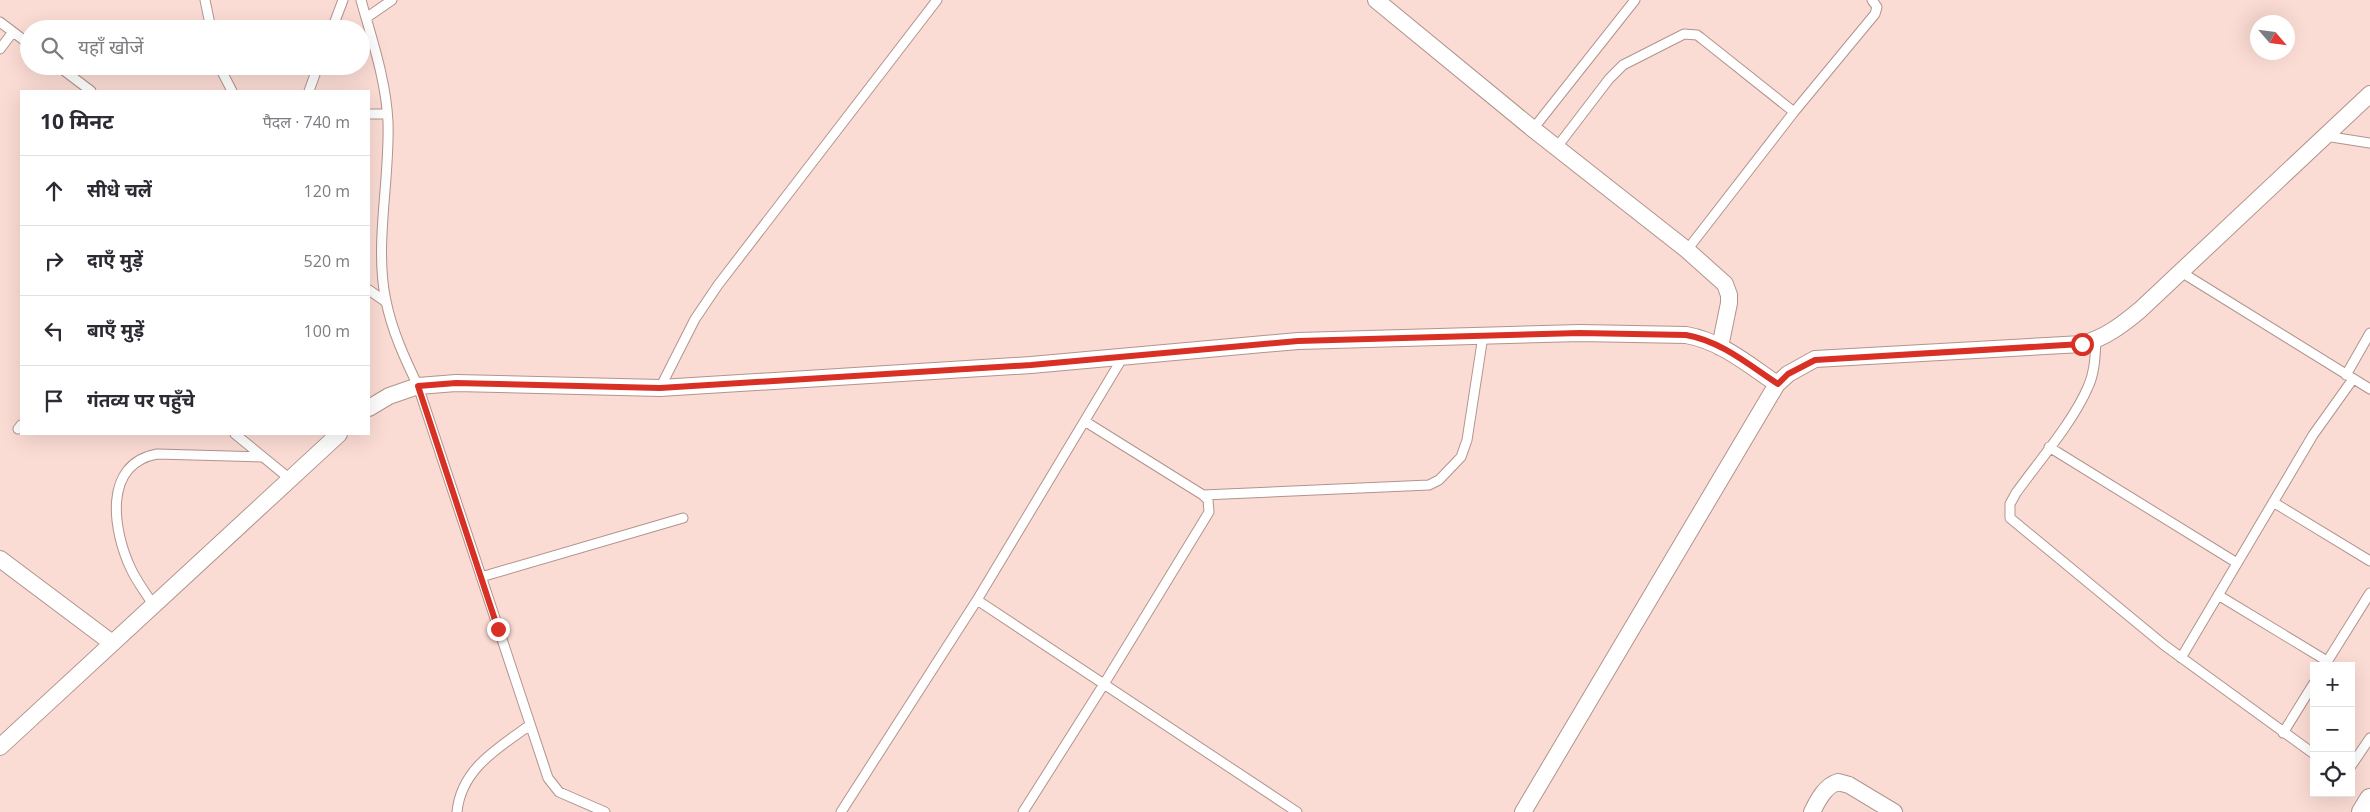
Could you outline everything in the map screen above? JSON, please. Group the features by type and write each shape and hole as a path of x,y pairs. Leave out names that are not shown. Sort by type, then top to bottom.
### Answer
{"street":[{"path":"1376,0 1533,129 1687,250 1728,289 1729,314 1720,347"},
{"path":"1523,812 1778,384 1788,374 1815,360 2082,344 2096,341 2134,316 2370,94"},
{"path":"370,407 389,396 418,386 456,383 660,388 1031,365 1298,341 1580,333 1686,335 1701,337 1778,384"},
{"path":"0,747 338,435"},
{"path":"0,559 112,643"},
{"path":"1812,812 1825,791 1838,782 1849,785 1894,812"},
{"path":"2362,812 2370,799"}],"lane":[{"path":"205,0 209,20"},
{"path":"335,20 343,0"},
{"path":"361,0 366,18 392,0"},
{"path":"660,388 695,319 718,285 937,0"},
{"path":"1533,129 1635,0"},
{"path":"1687,250 1794,112 1875,14 1877,7 1872,0"},
{"path":"0,22 20,37"},
{"path":"0,49 13,32"},
{"path":"370,32 380,67 387,114 383,257 386,302 399,346 418,386 552,786 566,796 605,812"},
{"path":"1557,147 1609,79 1623,65 1684,34 1697,35 1794,112"},
{"path":"70,75 90,90"},
{"path":"224,75 231,90"},
{"path":"309,90 315,75"},
{"path":"370,114 387,114"},
{"path":"2324,136 2370,144"},
{"path":"2181,272 2370,390"},
{"path":"370,291 386,302"},
{"path":"2181,658 2349,377 2370,333"},
{"path":"1203,495 1429,485 1439,480 1461,456 1467,440 1484,336"},
{"path":"2096,341 2094,368 2089,386 2078,406 2010,504 2010,518 2181,658 2311,752"},
{"path":"841,812 977,600 1086,422 1123,356"},
{"path":"1023,812 1208,515 1209,504 1203,495 1086,422"},
{"path":"236,435 290,479"},
{"path":"2049,447 2237,563"},
{"path":"153,605 132,570 118,529 117,494 126,471 140,459 157,454 262,457"},
{"path":"2273,502 2370,561"},
{"path":"481,577 683,518"},
{"path":"2327,662 2370,593"},
{"path":"2218,595 2323,662"},
{"path":"977,600 1297,812"},
{"path":"2283,733 2310,689"},
{"path":"457,812 466,781 478,765 490,753 530,725"},
{"path":"2355,760 2370,738"}],"route":[{"path":"498,629 418,386 456,383 660,388 1031,365 1298,341 1580,333 1686,335 1701,337 1778,384 1788,374 1815,360 2082,344"}]}
